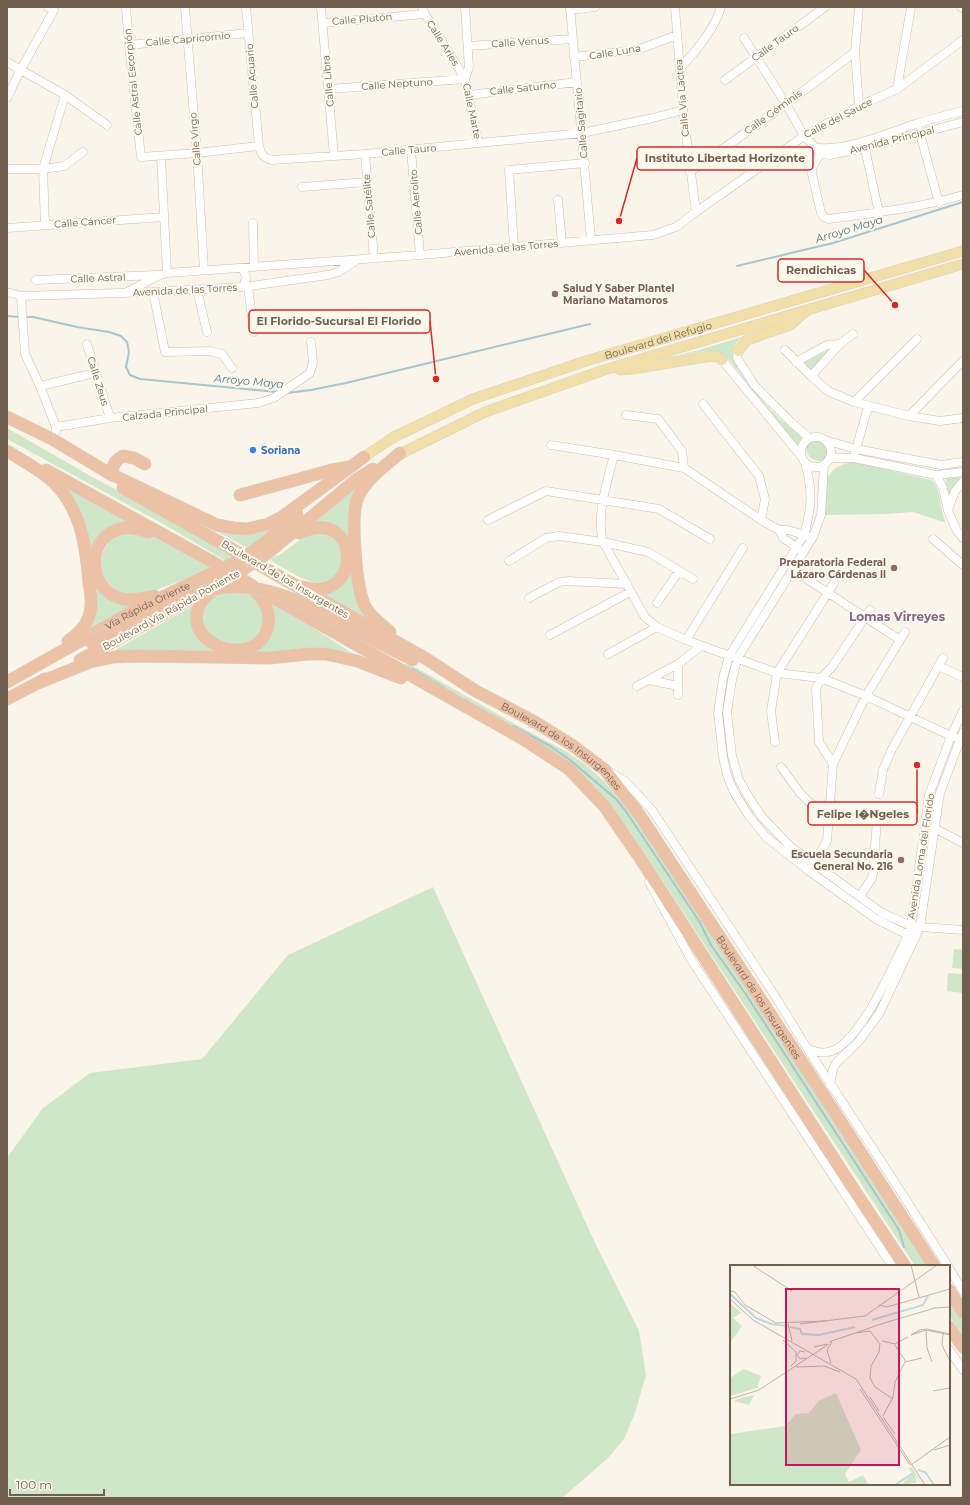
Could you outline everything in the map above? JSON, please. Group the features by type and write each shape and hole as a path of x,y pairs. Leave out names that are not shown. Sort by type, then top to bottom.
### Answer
{"highway":[{"path":"7,419 52,439 112,475 217,525 243,529 256,528 279,519 364,457"},
{"name":"Boulevard de los Insurgentes","path":"7,419 106,478 288,581 419,659 547,730 572,745 605,770 639,814 933,1265"},
{"path":"7,449 46,477 62,493 73,510 80,526 86,551 91,604 88,620 78,634 30,668"},
{"name":"Boulevard de los Insurgentes","path":"7,449 242,579 260,593 523,738 569,769 605,807 638,855 848,1180 905,1265"},
{"path":"400,453 368,482 356,504 354,523 359,587 362,600 370,614 419,659"},
{"path":"112,475 113,464 117,459 123,456 134,458 145,464"},
{"path":"240,495 332,470 350,467"},
{"name":"Boulevard Vía Rápida Poniente","path":"38,683 228,578 263,556 287,538 357,479 373,469"},
{"name":"Vía Rápida Oriente","path":"7,684 30,668 139,608 225,568 262,545 338,476"},
{"path":"168,537 135,528 118,529 99,545 95,556 94,567 97,577 103,586 120,598 130,600 139,599 174,591"},
{"path":"287,538 309,528 326,528 334,532 342,540 346,546 348,556 347,565 340,580 328,587 309,589 288,581"},
{"path":"228,578 205,597 200,605 198,613 200,631 205,638 213,644 225,648 238,649 251,646 260,640 265,632 268,619 266,607 260,593"},
{"path":"7,684 153,611 190,595 216,588 242,587 263,590 293,600 419,659"},
{"path":"7,699 38,683 90,662 114,657 270,658 318,653 336,655 385,671 461,705"},
{"path":"950,1292 963,1312"},
{"path":"950,1328 963,1347"}],"main road":[{"name":"Boulevard del Refugio","path":"364,457 378,446 403,432 473,399 589,360 963,251"},
{"name":"Boulevard del Refugio","path":"373,469 400,453 485,412 604,370 963,264"},
{"path":"738,351 747,340 790,325 808,310"},
{"path":"604,370 632,369 711,356 718,357 722,360"}],"street":[{"name":"Calle Astral Escorpión","path":"126,7 140,156 161,156"},
{"name":"Calle Virgo","path":"185,7 197,153 204,270"},
{"name":"Calle Acuario","path":"246,7 259,146"},
{"name":"Calle Libra","path":"321,7 334,156"},
{"name":"Calle Marte","path":"465,7 469,67 465,79 478,143"},
{"path":"570,8 595,7"},
{"name":"Calle Vía Láctea","path":"675,7 682,110 696,212"},
{"path":"680,68 695,53 719,14 721,7"},
{"name":"Calle Tauro","path":"725,80 825,7"},
{"path":"859,7 856,52 859,106"},
{"path":"897,89 911,7"},
{"name":"Calle Sagitario","path":"570,8 572,39 578,82 591,240"},
{"path":"7,98 51,9"},
{"name":"Calle Plutón","path":"323,23 423,10"},
{"name":"Calle Aries","path":"423,10 465,79"},
{"name":"Calle Capricornio","path":"129,45 248,33"},
{"name":"Calle Luna","path":"574,57 637,50 677,35"},
{"path":"744,38 786,104 804,136 820,150 813,166 812,174 821,213 824,217 828,219 879,213 939,202 963,195"},
{"name":"Calle Venus","path":"468,46 572,39"},
{"name":"Calle del Sauce","path":"653,235 676,227 804,136 859,106 897,89 963,40"},
{"name":"Calle Géminis","path":"690,172 856,52"},
{"path":"7,62 20,71 65,95 107,125"},
{"name":"Calle Neptuno","path":"329,89 465,79"},
{"name":"Calle Saturno","path":"469,95 578,82"},
{"path":"45,225 42,169 65,95"},
{"name":"Calle Tauro","path":"259,146 261,155 272,160 365,154 582,133 653,118 682,110"},
{"name":"Avenida Principal","path":"864,144 917,123 963,111"},
{"name":"Avenida Principal","path":"820,150 920,134 963,122"},
{"path":"917,123 939,202"},
{"path":"864,144 879,213"},
{"path":"163,274 164,217 161,156 259,146"},
{"name":"Calle Aerolito","path":"411,150 420,255"},
{"path":"7,169 42,169 64,166 83,152"},
{"name":"Calle Satélite","path":"365,154 374,258"},
{"path":"514,247 509,170 585,163"},
{"path":"302,187 367,182"},
{"path":"558,200 562,243"},
{"name":"Calle Cáncer","path":"7,228 164,217"},
{"path":"253,224 254,267"},
{"name":"Avenida de las Torres","path":"125,293 163,274 420,255 653,235"},
{"name":"Avenida de las Torres","path":"7,292 21,296 153,292 245,287 328,275 338,272 360,259"},
{"path":"243,268 246,278 245,287 254,332"},
{"name":"Calle Astral","path":"36,280 163,274"},
{"path":"197,290 207,332"},
{"path":"153,292 165,352 210,351 222,354 232,368"},
{"path":"21,296 25,354 40,386 56,427 52,439"},
{"path":"811,376 840,344 853,334"},
{"path":"854,402 917,339"},
{"name":"Calzada Principal","path":"56,427 110,418 258,404 274,398 310,373 313,362 311,342"},
{"name":"Calle Zeus","path":"87,344 110,418"},
{"path":"796,362 827,345 840,344"},
{"path":"785,350 828,391 854,402 940,422 963,418"},
{"path":"738,351 737,358 755,386 809,438"},
{"path":"722,360 803,459 814,467 824,465"},
{"path":"909,416 963,361"},
{"path":"40,386 95,373"},
{"path":"703,404 759,476 765,499 761,520"},
{"path":"854,458 868,406"},
{"path":"626,415 658,419 682,451 684,468"},
{"path":"912,935 876,919 766,837 749,816 734,792 727,775 722,757 718,713 723,678 733,657 804,535 809,517 811,499 810,480 801,448 803,444 809,438 819,436 828,441 856,449 941,466 963,462"},
{"path":"828,441 832,449 830,458 824,465 821,515 813,537 793,570 733,657 732,680 727,712 732,756 739,780 750,799 762,817 790,846 882,912 911,926 963,930"},
{"path":"551,445 684,468 761,520 779,530 788,530 813,537"},
{"path":"614,455 604,499 601,518 601,531 604,542 645,617 657,627 701,646 777,673 821,678 866,696 910,718 961,740"},
{"path":"830,458 854,458 936,475 963,472"},
{"path":"936,475 943,488 948,511 957,530 963,538"},
{"path":"948,511 955,491 963,482"},
{"path":"488,520 546,491 604,499 659,509 710,539"},
{"path":"779,530 783,538 804,552"},
{"path":"509,561 546,538 559,536 604,542 648,552 693,579"},
{"path":"933,539 963,565"},
{"path":"686,640 744,548"},
{"path":"793,570 900,640"},
{"path":"657,603 679,571"},
{"path":"529,598 559,582 568,581 629,588"},
{"path":"775,742 771,711 777,673 834,584"},
{"path":"550,635 629,588"},
{"path":"833,764 819,742 816,689 821,678 832,667 870,610"},
{"path":"608,654 657,627"},
{"path":"810,871 827,842 833,764 866,696 905,632"},
{"path":"636,686 678,664 701,646"},
{"path":"879,794 883,770 892,749 943,658"},
{"path":"649,680 678,690 678,664"},
{"path":"938,666 963,677"},
{"name":"Avenida Loma del Florido","path":"912,935 911,926 929,795 951,736 963,711"},
{"name":"Avenida Loma del Florido","path":"830,1085 833,1069 836,1063 858,1042 874,1023 895,971 912,935 920,927 940,793 963,732"},
{"path":"781,767 800,793 829,819"},
{"path":"605,770 626,782 652,810 775,996 806,1048 894,1181 947,1265"},
{"path":"860,896 872,878 877,820"},
{"path":"934,828 963,843"},
{"path":"638,855 640,864 692,961 891,1265"},
{"name":"Avenida Loma del Florido","path":"806,1048 817,1052 827,1052 836,1049 852,1036 865,1019 895,971"},
{"path":"950,1270 963,1291"},
{"path":"950,1350 963,1370"}],"green space":[{"path":"790,322 740,339 735,345 733,353 736,363 761,399 785,423 803,436 796,447 777,420 729,360 720,353 709,351 700,352 640,364 699,350"},
{"path":"831,349 811,370 803,363"},
{"path":"7,428 87,474 237,555 226,561 165,525 7,439"},
{"path":"812,440 822,443 828,447 829,454 821,461 813,459 807,452 808,442"},
{"path":"855,462 931,480 935,484 939,494 946,523 913,512 825,515 827,478 839,466"},
{"path":"366,477 354,497 349,512 348,519 352,550 346,537 304,527"},
{"path":"959,477 961,480 947,500 946,478"},
{"path":"64,487 132,523 102,538 97,579 137,603 85,632 89,541 76,506"},
{"path":"289,519 248,548 204,525 224,531"},
{"path":"123,531 154,536 213,569 144,595 129,595 110,585 105,579 101,565 101,559 107,545"},
{"path":"329,533 342,545 341,572 326,583 313,582 305,579 269,559 281,554 308,534"},
{"path":"350,568 375,624 317,591"},
{"path":"243,590 255,595 266,619 254,640 232,646 211,640 200,617 211,595"},
{"path":"266,597 352,653 329,649 280,653 247,652 262,643"},
{"path":"196,604 192,617 227,653 115,652 115,650"},
{"path":"400,664 409,664 565,751 585,764 605,782 661,853 928,1265 914,1265 636,840 613,809 590,782 563,758"},
{"path":"433,887 595,1243 639,1331 646,1375 635,1413 624,1439 607,1459 562,1498 7,1498 7,1158 42,1109 90,1073 202,1059 288,955"},
{"path":"954,949 963,950 963,969 952,968"},
{"path":"948,973 963,974 963,993 947,991"},
{"path":"950,1300 963,1321 963,1336 950,1316"}],"waterway":[{"name":"Arroyo Maya","path":"737,266 833,243 963,202"},
{"name":"Arroyo Maya","path":"7,316 20,317"},
{"name":"Arroyo Maya","path":"24,317 33,317 77,327 109,332 121,336 127,342 129,352 126,367 130,375 140,379 277,392"},
{"name":"Arroyo Maya","path":"287,393 346,383 590,324"},
{"path":"413,669 445,688"},
{"path":"513,726 550,746 570,760 616,799 625,810 699,921 711,945 745,993 899,1230 904,1247"}],"place":[{"name":"Instituto Libertad Horizonte","path":"619,221"},
{"name":"Salud Y Saber Plantel Mariano Matamoros","path":"555,294"},
{"name":"Rendichicas","path":"895,305"},
{"name":"El Florido-Sucursal El Florido","path":"436,379"},
{"name":"Soriana","path":"253,450"},
{"name":"Preparatoria Federal Lázaro Cárdenas ll","path":"894,568"},
{"name":"Felipe I�Ngeles","path":"917,765"},
{"name":"Escuela Secundaria General No. 216","path":"901,860"}],"district":[{"name":"Lomas Virreyes","path":"897,616"}]}
